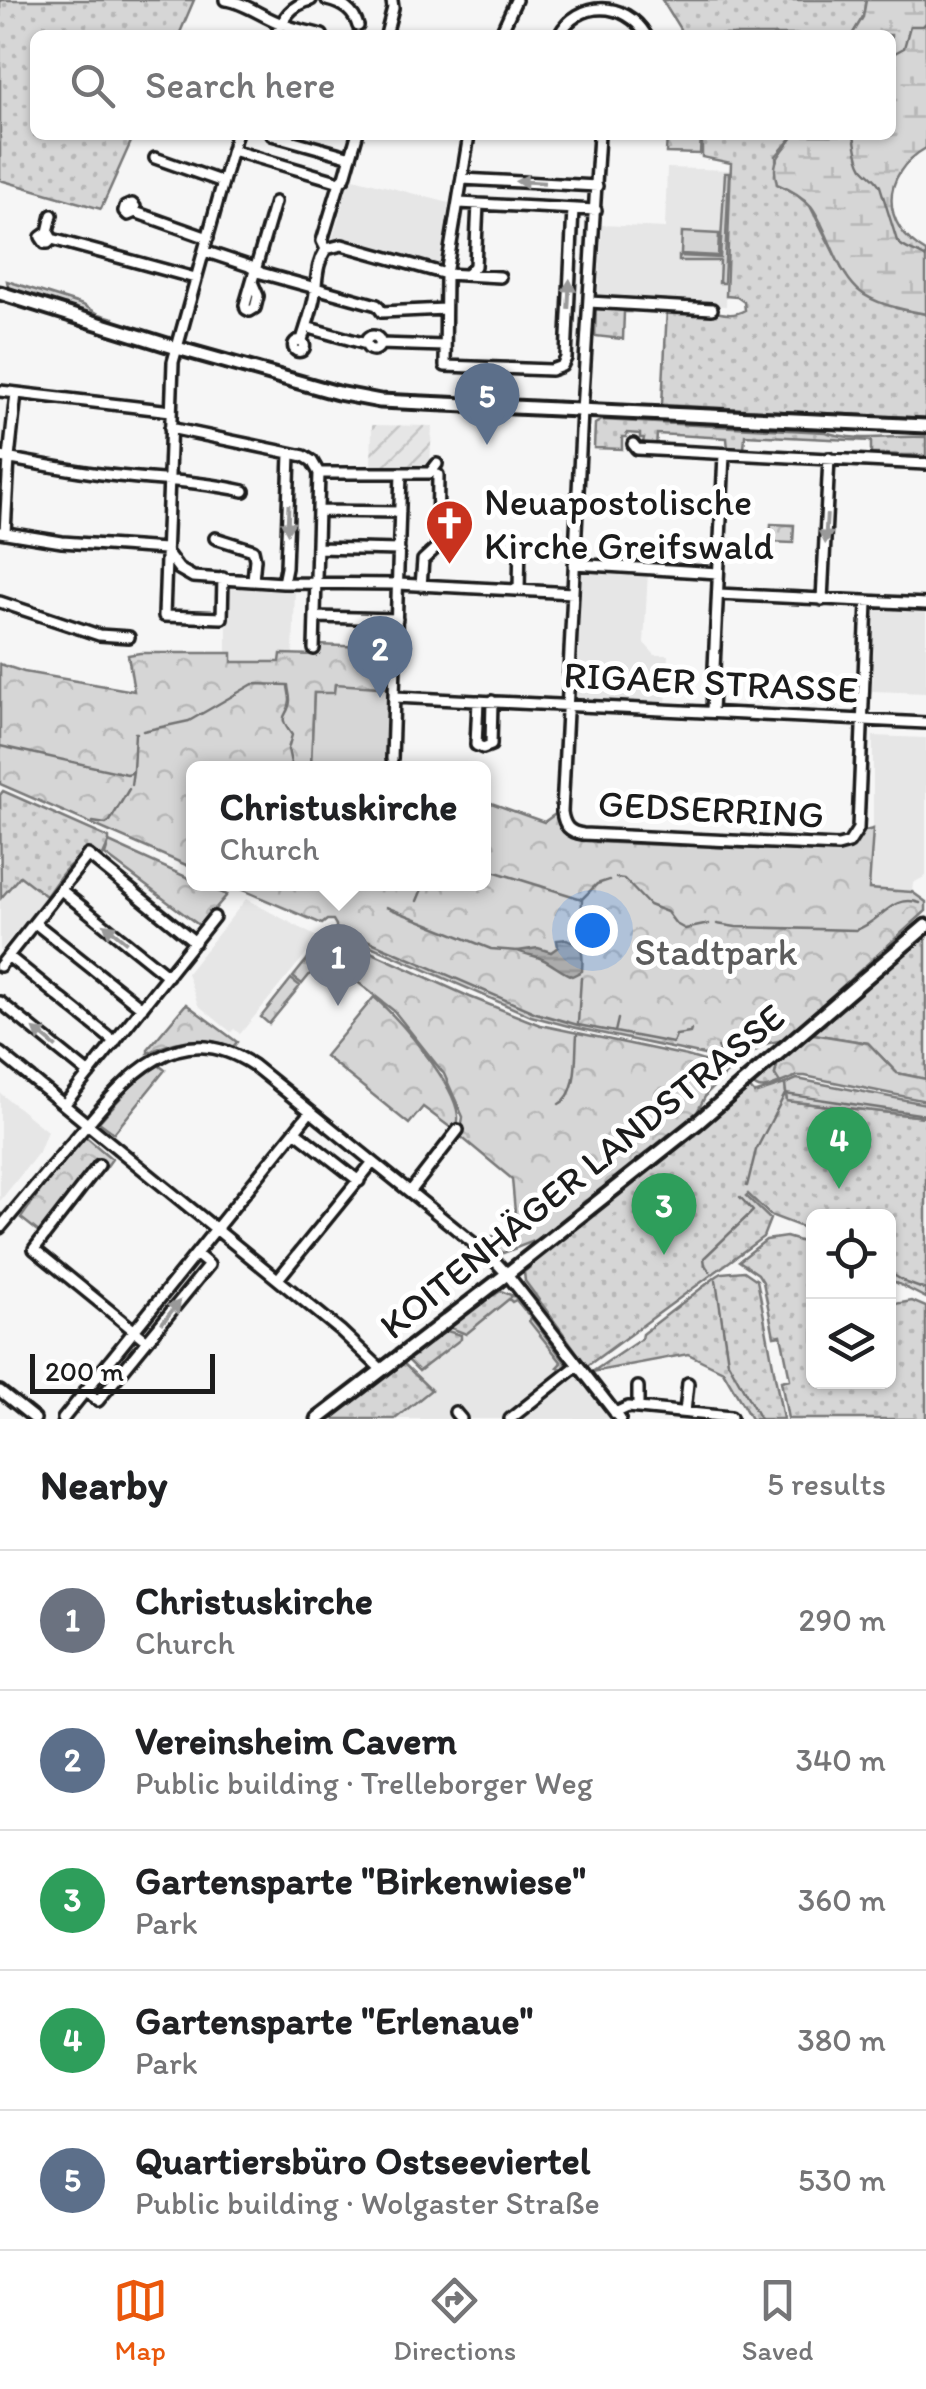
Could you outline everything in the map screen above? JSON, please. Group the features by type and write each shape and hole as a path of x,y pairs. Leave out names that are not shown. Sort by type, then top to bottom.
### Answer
{"main road":[{"path":"0,293 177,348 338,393 380,400 926,426"},
{"name":"KOITENHÄGER LANDSTRASSE","path":"318,1419 697,1123 926,926"}],"street":[{"path":"226,0 303,30"},
{"path":"278,30 292,8 312,0"},
{"path":"327,0 347,9 358,26"},
{"path":"502,30 516,0"},
{"path":"389,30 392,1"},
{"path":"562,30 581,9 598,4 619,6 643,30"},
{"path":"223,578 222,618 164,616 174,362 235,140"},
{"path":"290,140 350,157"},
{"path":"302,340 326,249 322,240 355,140"},
{"path":"466,140 446,274 445,366 552,370 562,366 566,358 573,209"},
{"path":"567,705 600,140"},
{"path":"232,150 340,182"},
{"path":"155,158 223,182"},
{"path":"462,179 597,186"},
{"path":"252,282 275,202"},
{"path":"458,203 596,210"},
{"path":"467,276 474,266 478,204"},
{"path":"134,212 208,238"},
{"path":"52,216 50,236 195,278"},
{"path":"326,249 342,245 446,274 500,277"},
{"path":"204,252 376,305 382,312"},
{"path":"590,302 712,309"},
{"path":"382,312 445,310"},
{"path":"373,341 382,312"},
{"path":"306,327 373,341 445,346"},
{"path":"0,391 171,411"},
{"path":"16,393 4,458 2,532 62,542 165,549"},
{"path":"170,428 304,456 312,461 319,473 314,649"},
{"path":"633,444 636,449 926,464"},
{"path":"283,583 290,454"},
{"path":"712,711 724,454"},
{"path":"4,458 244,491"},
{"path":"822,600 829,458"},
{"path":"319,473 438,470 437,547 422,560 421,586"},
{"path":"392,759 401,473"},
{"path":"318,511 400,512"},
{"path":"215,538 253,550 253,580"},
{"path":"519,590 520,540"},
{"path":"317,548 399,550"},
{"path":"165,549 184,574 283,583 573,593"},
{"path":"574,564 718,573"},
{"path":"718,594 926,604"},
{"path":"0,602 98,635 129,638"},
{"path":"863,718 867,602"},
{"path":"315,617 397,619"},
{"name":"RIGAER STRASSE","path":"395,697 926,723"},
{"path":"478,701 476,745 483,748 490,745 492,702"},
{"name":"GEDSERRING","path":"567,705 562,812 565,825 573,831 843,846 856,834 863,718"},
{"path":"0,966 88,855 195,942"},
{"path":"61,890 168,976"},
{"path":"64,1105 214,917"},
{"path":"35,923 142,1008"},
{"path":"8,956 115,1042"},
{"path":"0,1002 89,1074"},
{"path":"0,1228 139,1069 164,1054 186,1048 230,1052 493,1259 617,1416 628,1407 731,1417"},
{"path":"0,1053 344,1334 382,1370"},
{"path":"63,1419 310,1112"},
{"path":"410,1192 458,1130"},
{"path":"296,1132 358,1180"},
{"path":"278,1280 373,1162"},
{"path":"99,1165 34,1249 147,1341"},
{"path":"85,1391 98,1402 209,1265 196,1254"},
{"path":"510,1419 578,1365"},
{"path":"685,1412 688,1383"},
{"path":"638,1387 638,1408"},
{"path":"0,1391 34,1419"}],"shaded area":[{"path":"667,168 731,170 726,306 598,299 602,225 665,228"},
{"path":"350,177 449,203 439,271 332,241"},
{"path":"372,425 432,426 430,464 421,470 371,469"},
{"path":"579,568 648,572 644,643 655,655 669,655 666,707 573,699"},
{"path":"227,582 295,589 293,655 281,655 280,662 232,662 232,653 227,653"},
{"path":"878,609 926,611 926,693 872,691 874,633 870,633 872,615"},
{"path":"873,736 926,738 926,876 913,883 912,892 869,889"},
{"path":"20,876 46,896 0,951 0,897"},
{"path":"246,899 319,938 240,1034 234,1029 231,1032 198,1005 187,973"},
{"path":"567,939 580,948 582,955 582,971 572,976 518,951 538,948 551,952 558,947 557,940"},
{"path":"0,1093 47,1131 39,1152 0,1201"},
{"path":"513,1295 610,1419 395,1419 430,1390 416,1374"}],"green space":[{"path":"0,0 194,0 181,30 30,30 30,140 132,140 101,209 0,180"},
{"path":"662,0 866,0 863,17 855,30 680,29"},
{"path":"866,0 926,0 926,148 900,172 892,200 900,228 926,252 926,314 881,303 858,290 843,271 811,206 777,184 775,175 778,157 790,140 896,140 896,30 855,30 863,17"},
{"path":"667,140 701,140 700,154 666,153"},
{"path":"702,140 790,140 776,156 777,184 810,206 842,269 896,308 926,314 926,418 662,405 667,309 728,314 745,310 744,302 726,296 731,163 702,157"},
{"path":"725,173 729,173 724,283 719,283 720,261 679,261 679,256 720,258"},
{"path":"682,232 719,234 718,256 681,254"},
{"path":"7,281 83,305 114,318 113,321 95,319 9,291"},
{"path":"596,305 601,305 601,309 628,307 630,312 624,312 623,339 595,336"},
{"path":"602,420 825,432 863,438 926,437 926,456 915,455 915,460 912,455 901,455 900,459 898,455 886,454 884,458 883,454 871,454 871,441 745,435 744,450 736,452 728,449 727,438 657,434 656,448 639,446 644,438 627,433 622,437 622,449 594,448 595,424"},
{"path":"771,524 794,525 793,543 770,542"},
{"path":"317,645 393,648 386,679 392,680 392,688 335,685 335,694 314,693 311,761 186,761 186,865 0,784 0,664 24,672 134,691 128,655 232,653 232,662 280,662 281,654 316,655"},
{"path":"335,684 392,688 388,761 311,761 314,693 334,693"},
{"path":"3,791 109,838 102,858 92,856 75,861 46,896 20,876 1,898"},
{"name":"Stadtpark","path":"491,803 544,822 559,814 561,825 595,837 596,842 685,846 686,841 711,843 712,847 835,852 835,848 861,832 873,829 869,889 912,892 926,902 926,911 783,1040 765,1044 736,1065 531,1016 336,931 333,920 322,924 245,891 491,891"},
{"path":"109,842 186,877 186,891 218,891 227,895 200,926 105,855"},
{"path":"926,930 926,1079 897,1073 868,1043 807,1033"},
{"name":"Stadtpark","path":"333,935 540,1025 731,1069 707,1093 696,1114 537,1240 503,1253 482,1237 517,1234 512,1179 460,1136 463,1117 444,1074 394,1011 316,949 324,937"},
{"path":"314,951 323,958 302,984 293,977"},
{"path":"291,979 300,986 269,1024 261,1017"},
{"path":"374,997 437,1070 455,1102 455,1131 423,1107 409,1124 325,1056"},
{"path":"186,1004 237,1042 233,1047 190,1041 148,1053"},
{"path":"807,1033 868,1043 897,1073 926,1079 926,1101 805,1076 780,1083 775,1075 779,1057"},
{"path":"779,1057 775,1075 780,1083 757,1088 751,1082"},
{"path":"157,1064 165,1070 114,1133 99,1122 142,1074"},
{"path":"797,1079 926,1104 926,1117 787,1101 785,1084"},
{"path":"785,1084 787,1101 926,1117 926,1298 896,1283 896,1209 806,1209 806,1228 770,1215 748,1194 770,1219 763,1237 587,1366 525,1281 527,1265 747,1085 757,1093"},
{"path":"86,1137 112,1159 105,1169 96,1162 40,1233 21,1218"},
{"path":"786,1237 806,1243 806,1389 896,1389 896,1304 912,1301 926,1307 926,1419 788,1419 781,1381 790,1379 781,1335 774,1336 763,1282 739,1261 766,1240"},
{"path":"744,1271 757,1280 783,1419 751,1419 723,1371 688,1354 592,1372 641,1339 642,1334 717,1276"},
{"path":"501,1291 517,1299 569,1367 558,1367 562,1363 516,1300 509,1299 466,1334 451,1328 492,1293"},
{"path":"447,1331 461,1335 461,1339 419,1371 405,1357 425,1341"},
{"path":"400,1360 431,1390 395,1419 324,1419"}],"waterway":[{"path":"896,52 904,48 910,26 926,23"},
{"path":"855,140 863,168 880,186 897,241 926,258"},
{"path":"143,731 189,721 253,684 288,685 290,700 284,719 292,735 288,749 291,761"},
{"path":"0,746 127,774 133,770 137,733"},
{"path":"131,785 133,771"},
{"path":"93,822 110,821 129,789"},
{"path":"491,871 582,899 597,884 609,880"},
{"path":"616,878 624,879 649,905 667,912 685,929 709,924"},
{"path":"417,901 421,891"},
{"path":"580,934 582,900"},
{"path":"717,924 856,930 894,905 920,903"},
{"path":"386,907 491,949 518,951"},
{"path":"362,938 536,1013 578,1025 673,1043 676,1035 691,1030"},
{"path":"578,1023 581,978"},
{"path":"615,1032 618,1019"},
{"path":"559,1104 573,1083 577,1035"},
{"path":"718,1047 722,1061"},
{"path":"747,1186 756,1150 785,1094 926,1115"},
{"path":"710,1272 704,1258 753,1211 740,1197"},
{"path":"896,1277 926,1290"},
{"path":"716,1280 728,1362 760,1419"}],"place":[{"name":"Quartiersbüro Ostseeviertel","path":"487,445"},
{"name":"Neuapostolische Kirche Greifswald","path":"449,566"},
{"name":"Vereinsheim Cavern","path":"380,698"},
{"name":"Christuskirche","path":"338,1006"},
{"name":"Gartensparte \"Erlenaue\"","path":"839,1189"},
{"name":"Gartensparte \"Birkenwiese\"","path":"664,1255"}]}
